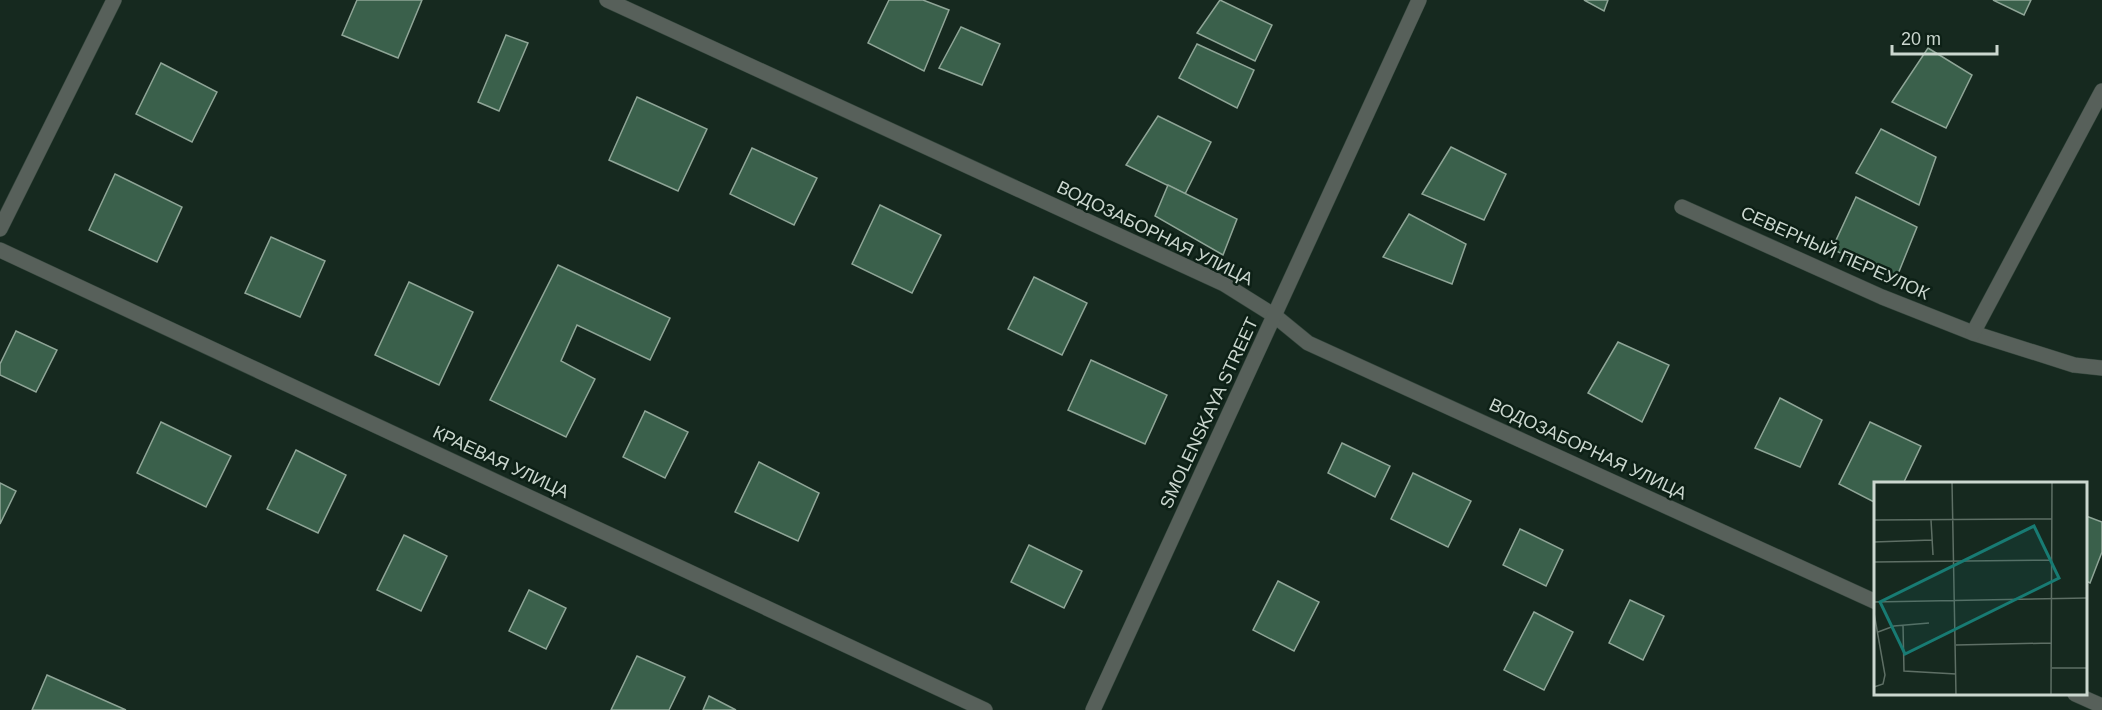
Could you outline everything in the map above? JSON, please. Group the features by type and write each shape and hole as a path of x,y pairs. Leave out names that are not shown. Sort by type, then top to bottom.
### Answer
{"street":[{"path":"0,229 114,0"},
{"name":"ВОДОЗАБОРНАЯ УЛИЦА","path":"607,0 1224,284 1275,316 1308,343 1874,602"},
{"name":"SMOLENSKAYA STREET","path":"1093,710 1419,0"},
{"path":"1973,333 2102,91"},
{"name":"СЕВЕРНЫЙ ПЕРЕУЛОК","path":"1682,207 1882,297 1973,333 2074,365 2102,368"},
{"name":"КРАЕВАЯ УЛИЦА","path":"0,250 985,710"},
{"path":"2079,695 2102,706"}],"building":[{"path":"357,0 422,0 398,58 342,35"},
{"path":"889,0 923,0 949,10 924,71 868,43"},
{"path":"1220,0 1272,25 1255,61 1197,33"},
{"path":"1584,0 1608,0 1604,11"},
{"path":"1993,0 2031,0 2024,15"},
{"path":"961,27 1000,44 982,85 939,68"},
{"path":"506,35 528,43 499,111 478,102"},
{"path":"1197,44 1254,70 1237,108 1179,78"},
{"path":"1928,48 1972,75 1946,128 1892,102"},
{"path":"161,63 217,92 192,142 136,114"},
{"path":"637,97 707,129 678,191 609,160"},
{"path":"1158,116 1211,142 1185,194 1126,165"},
{"path":"1881,129 1936,157 1919,205 1856,173"},
{"path":"1451,147 1506,174 1484,220 1422,194"},
{"path":"752,148 817,178 794,225 730,194"},
{"path":"115,174 182,207 157,262 89,230"},
{"path":"1168,185 1237,219 1223,255 1155,216"},
{"path":"1856,197 1917,227 1896,279 1832,249"},
{"path":"880,205 941,235 912,293 852,264"},
{"path":"1409,214 1466,244 1452,284 1383,257"},
{"path":"271,237 325,261 300,317 245,293"},
{"path":"558,265 670,318 650,360 577,325 561,361 595,379 566,437 490,400"},
{"path":"1034,277 1087,303 1062,355 1008,329"},
{"path":"409,282 473,312 439,385 375,355"},
{"path":"16,331 57,350 36,392 0,375 0,364"},
{"path":"1618,342 1669,365 1642,422 1588,393"},
{"path":"1091,360 1167,395 1145,444 1068,410"},
{"path":"1780,398 1822,420 1800,467 1755,448"},
{"path":"645,411 688,432 665,478 623,457"},
{"path":"161,422 231,456 206,507 137,473"},
{"path":"1870,422 1921,446 1904,482 1874,482 1874,502 1839,484"},
{"path":"1342,443 1390,466 1375,497 1328,473"},
{"path":"296,450 346,475 318,533 267,509"},
{"path":"759,462 819,493 798,541 735,512"},
{"path":"1413,473 1471,501 1448,547 1391,519"},
{"path":"0,483 16,491 0,524"},
{"path":"2087,516 2102,522 2102,552 2090,583 2087,582"},
{"path":"1520,529 1563,550 1546,586 1503,565"},
{"path":"404,535 447,556 421,611 377,590"},
{"path":"1029,545 1082,571 1064,608 1011,582"},
{"path":"1278,581 1319,602 1294,651 1253,630"},
{"path":"529,590 566,608 546,649 509,631"},
{"path":"1630,600 1664,616 1643,660 1609,643"},
{"path":"1534,612 1573,632 1544,690 1504,670"},
{"path":"637,656 685,677 669,710 611,710"},
{"path":"47,675 126,710 32,710"},
{"path":"709,696 736,710 703,710"}]}
